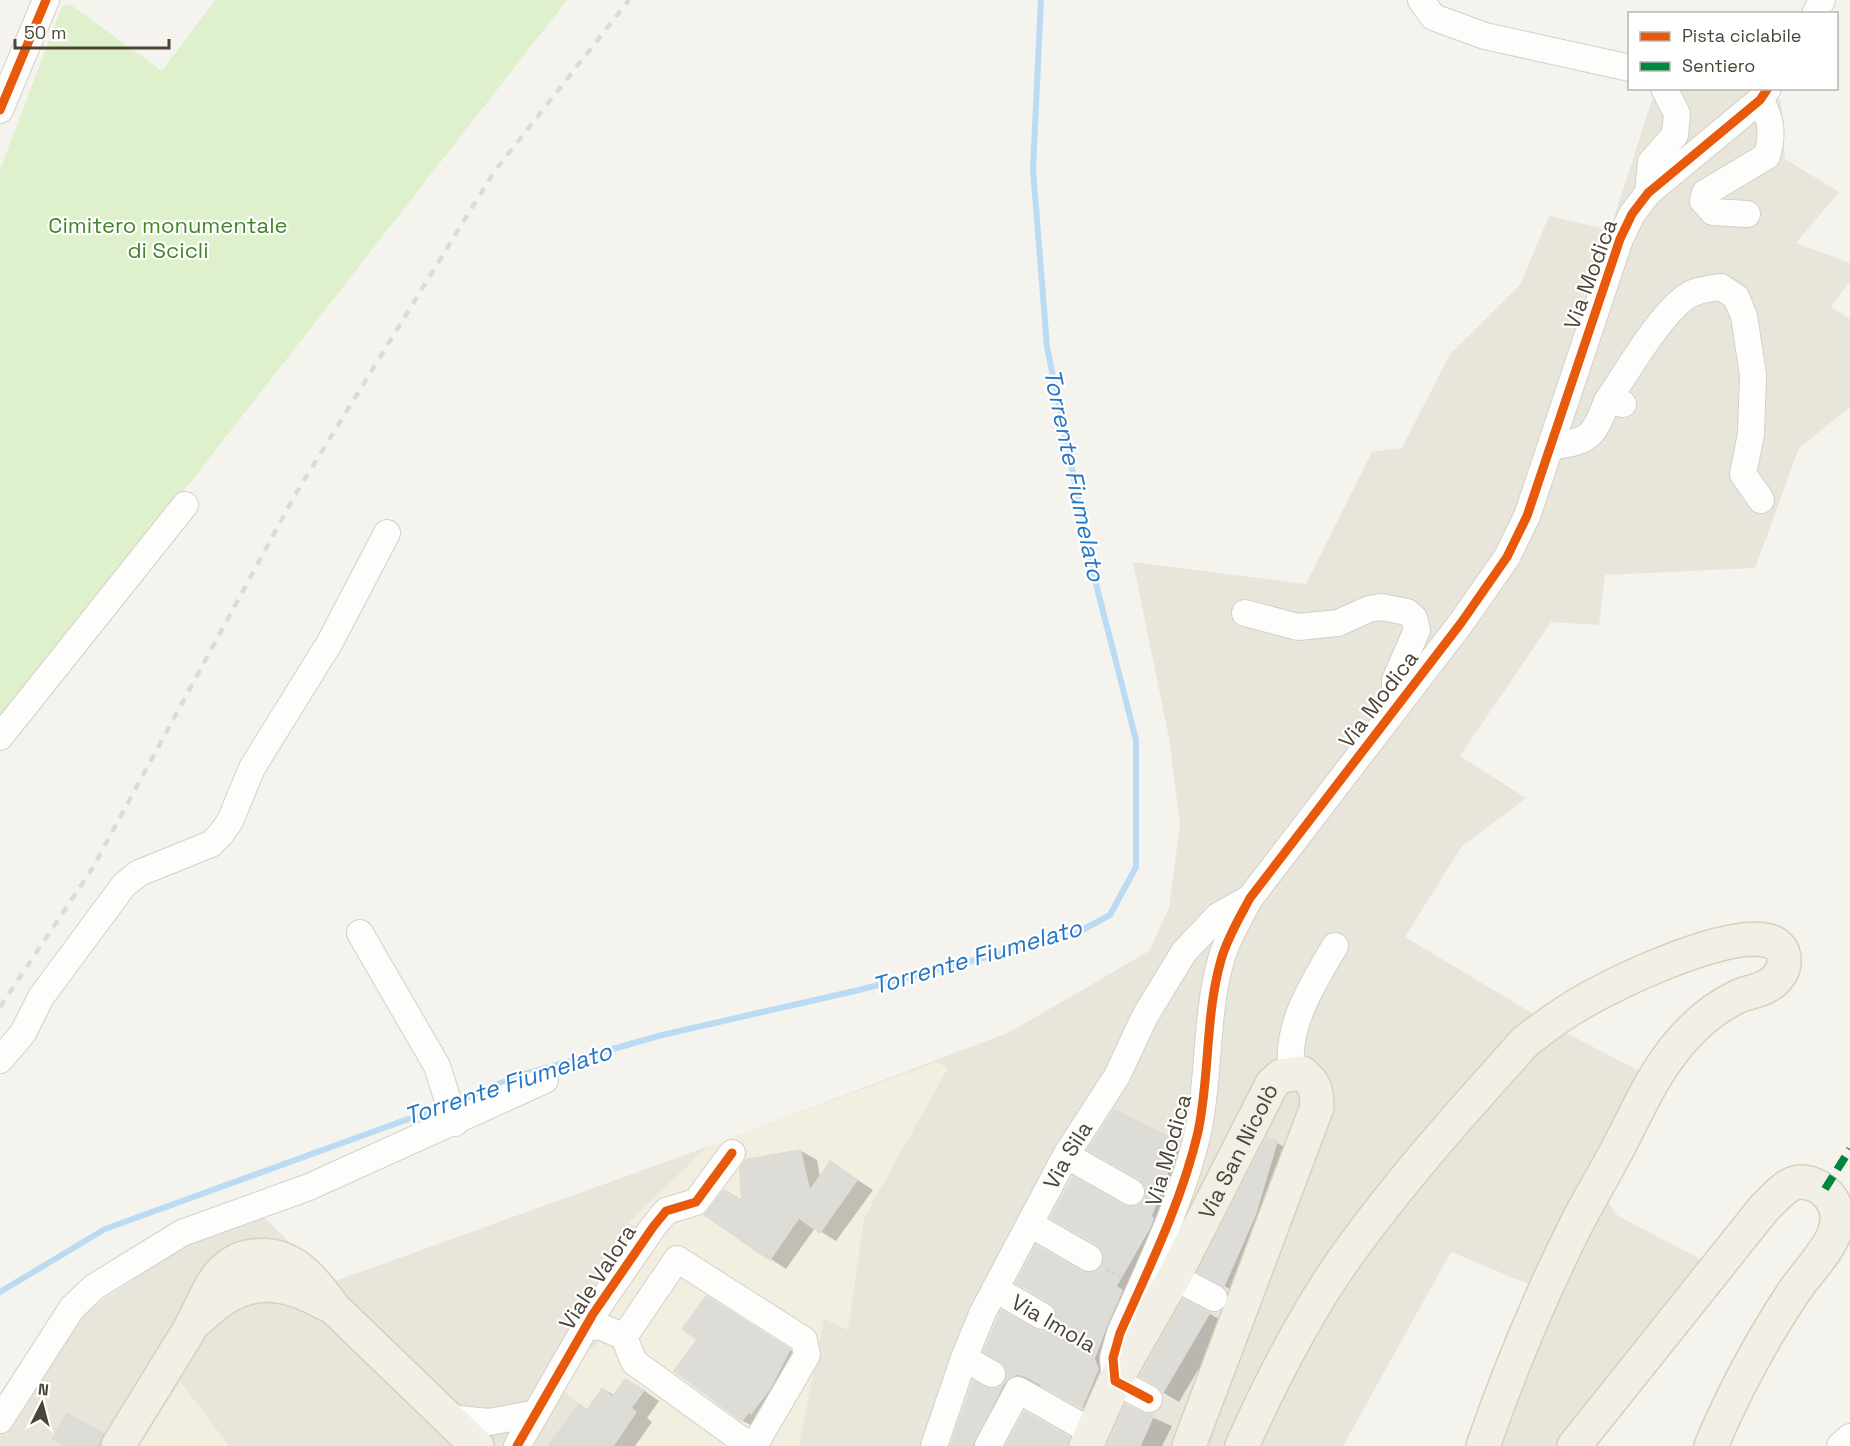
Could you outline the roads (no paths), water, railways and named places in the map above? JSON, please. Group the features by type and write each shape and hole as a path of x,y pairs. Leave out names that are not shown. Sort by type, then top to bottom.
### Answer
{"main road":[{"path":"1242,1446 1260,1405 1293,1345 1358,1240 1525,1042 1553,1020 1612,986 1672,960 1713,946 1749,938 1767,940 1779,948 1784,959 1781,974 1768,986 1738,996 1718,1008 1679,1043 1660,1068 1574,1228 1526,1333 1483,1446"},
{"name":"Via San Nicolò","path":"1089,1439 1114,1369 1174,1277 1272,1084 1281,1076 1302,1073 1310,1079 1317,1090 1317,1107 1189,1446"},
{"path":"1574,1446 1766,1207 1786,1187 1800,1181 1825,1189 1834,1201 1835,1231 1785,1306 1731,1400 1711,1446"},
{"path":"118,1446 192,1325 228,1295 246,1288 269,1285 289,1286 334,1308 477,1446"}],"street":[{"path":"0,110 46,0"},
{"path":"1421,0 1433,17 1485,36 1628,69"},
{"path":"1648,193 1651,162 1675,135 1677,114 1665,90"},
{"path":"1747,214 1713,212 1703,201 1705,193 1767,156 1771,127 1764,94"},
{"name":"Via Modica","path":"1114,1369 1120,1333 1185,1178 1205,1098 1214,992 1222,958 1250,898 1395,709 1507,556 1527,516 1620,239 1632,214 1648,193 1764,94"},
{"path":"1552,446 1580,443 1596,429 1615,403 1667,316 1683,298 1701,290 1721,287 1736,297 1744,315 1753,375 1751,434 1743,474 1761,500"},
{"path":"0,736 185,505"},
{"path":"0,1060 23,1033 41,997 123,885 140,873 211,844 221,834 230,821 252,768 330,642 387,533"},
{"path":"1245,613 1298,627 1338,623 1369,609 1381,607 1407,612 1414,618 1417,630 1395,680 1395,709"},
{"name":"Via Sila","path":"934,1446 963,1358 995,1289 1066,1155 1117,1076 1145,1016 1184,952 1218,916 1250,898"},
{"path":"360,933 437,1066 454,1123"},
{"path":"1292,1073 1289,1058 1301,1009 1335,946"},
{"path":"0,1420 72,1308 94,1287 182,1233 309,1187 545,1080"},
{"name":"Viale Valora","path":"520,1444 533,1414 550,1392 588,1326 666,1211 696,1202 732,1153"},
{"path":"1066,1155 1131,1192"},
{"path":"1030,1224 1089,1258"},
{"path":"588,1326 602,1327 624,1337 634,1362 752,1446 807,1355 804,1340 677,1259 624,1337"},
{"path":"1174,1277 1214,1298"},
{"name":"Via Imola","path":"995,1289 1042,1316"},
{"path":"963,1358 992,1374"},
{"path":"1114,1369 1149,1399"},
{"path":"988,1446 1018,1390 1089,1439"},
{"path":"448,1418 489,1422 533,1414"},
{"path":"1840,1446 1850,1437"}],"waterway":[{"name":"Torrente Fiumelato","path":"454,1102 521,1075 662,1035 859,990 1075,934 1110,915 1136,867 1136,740 1094,576 1047,347 1033,169 1041,0"},
{"name":"Torrente Fiumelato","path":"0,1292 105,1229 444,1106"}],"railway":[{"path":"0,1007 92,869 295,495 494,172 629,0"}],"park label":[{"name":"Cimitero monumentale di Scicli","path":"168,238"}]}
